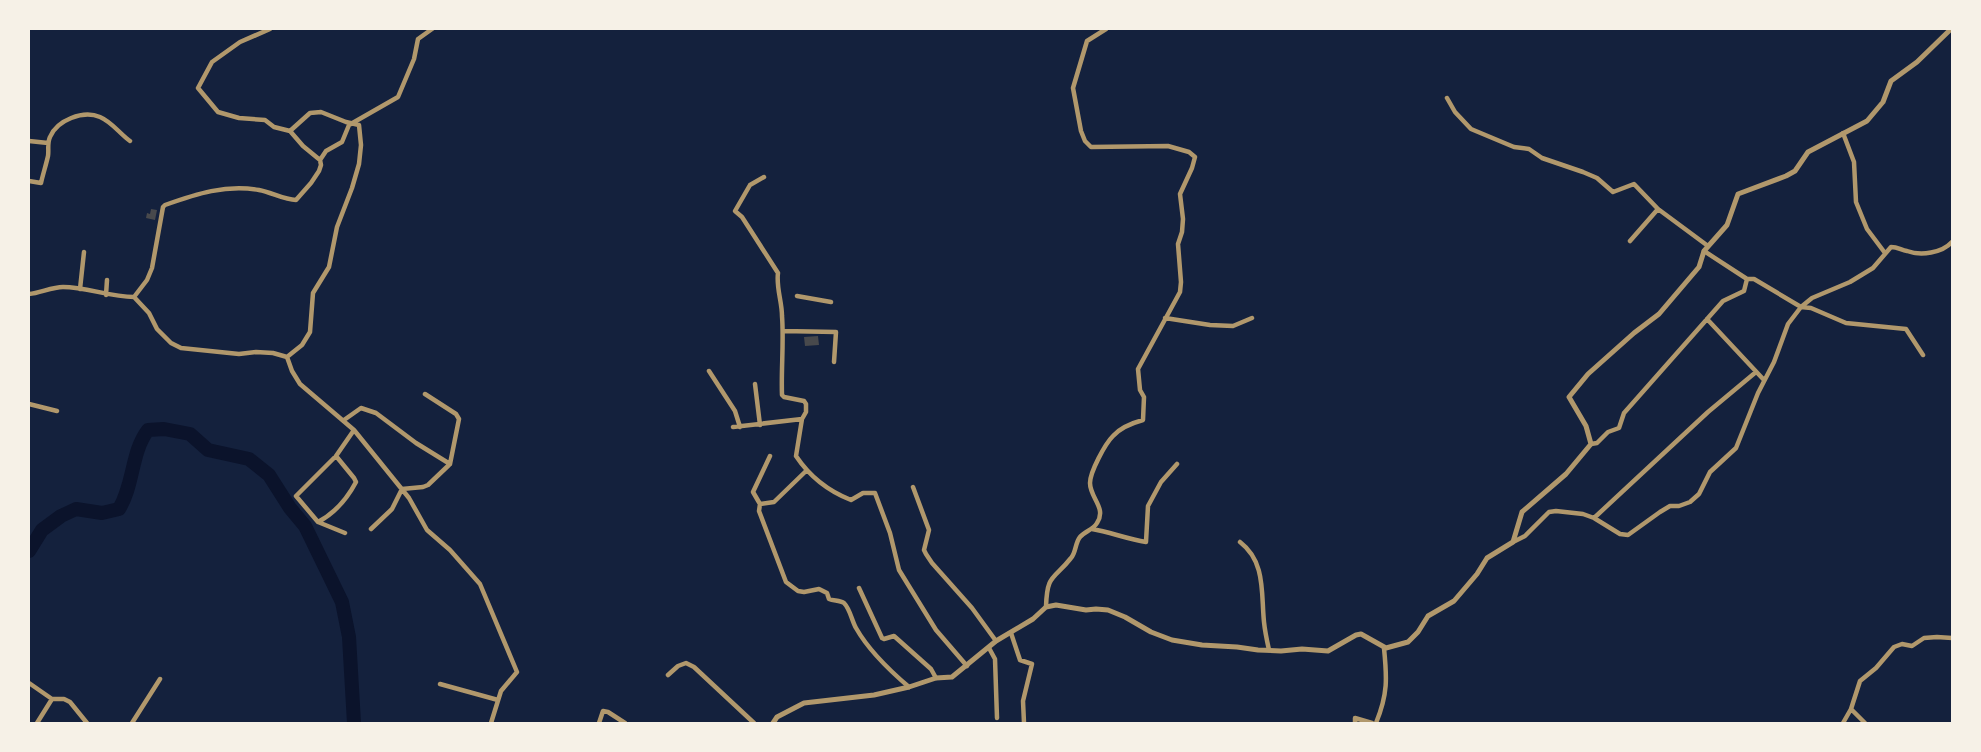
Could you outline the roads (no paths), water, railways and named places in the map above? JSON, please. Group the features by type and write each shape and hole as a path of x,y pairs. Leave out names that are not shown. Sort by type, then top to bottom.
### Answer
{"street":[{"path":"134,297 147,280 152,268 165,205 215,190 242,187 296,200 319,171 321,166 320,160 303,146 290,131 274,127 265,120 239,118 218,112 198,88 212,62 240,42 270,29"},
{"path":"320,160 326,151 342,142 346,130 354,123 398,97 414,59 418,40 432,29"},
{"path":"1046,607 1046,592 1052,576 1072,558 1079,538 1098,522 1101,510 1090,485 1092,471 1113,436 1129,424 1143,420 1144,397 1140,390 1138,369 1180,292 1178,244 1182,232 1183,218 1180,194 1195,157 1189,152 1168,146 1091,147 1085,141 1080,131 1073,88 1087,41 1106,29"},
{"path":"1591,444 1586,426 1569,397 1588,374 1634,333 1659,314 1699,267 1708,246 1727,225 1738,194 1795,171 1808,152 1867,121 1883,102 1891,81 1917,62 1951,29"},
{"path":"1447,98 1455,112 1471,129 1502,142 1529,149 1542,158 1597,178 1613,192 1634,184 1658,209 1708,246"},
{"path":"287,357 302,345 310,332 313,293 329,267 337,227 352,188 358,164 360,134 359,125 321,112 310,113 290,131"},
{"path":"29,181 41,183 48,156 50,136 63,122 76,116 89,115 100,117 110,123 130,141"},
{"path":"1843,133 1854,162 1856,202 1867,229 1885,253"},
{"path":"29,141 48,143"},
{"path":"764,177 750,185 735,211 742,217 776,267 781,296 783,331 782,395 806,403 806,412 802,419 796,456 806,471 834,494 851,500 863,494 875,493 890,533 899,570 936,630 967,666"},
{"path":"1630,241 1658,209"},
{"path":"773,723 777,717 804,703 874,695 909,687 936,678 952,677 996,642 1033,619 1046,607 1056,604 1086,610 1108,610 1125,617 1151,632 1179,642 1217,647 1269,650 1302,648 1328,651 1361,634 1386,648 1408,642 1418,632 1428,616 1454,601 1477,574 1487,558 1525,536 1549,512 1566,512 1594,518 1620,534 1628,535 1670,506 1679,506 1690,502 1699,494 1710,472 1736,448 1764,380 1774,362 1788,324 1801,307 1812,298 1850,282 1873,268 1891,247 1919,254 1940,251 1952,242"},
{"path":"80,289 84,252"},
{"path":"1704,252 1747,279 1754,278 1801,307 1811,308 1846,323 1906,329 1923,355"},
{"path":"1513,542 1522,512 1566,474 1591,444 1597,443 1608,432 1619,428 1624,413 1723,301 1744,291 1747,279"},
{"path":"106,295 107,280"},
{"path":"29,294 62,287 115,297 134,297 150,313 157,330 181,348 239,354 256,352 287,357"},
{"path":"797,296 831,302"},
{"path":"1165,318 1210,325 1233,326 1252,318"},
{"path":"1707,320 1764,380"},
{"path":"783,331 836,332 834,362"},
{"path":"287,357 292,371 300,384 354,430 402,489 427,530 450,550 480,584 517,672 501,690 491,723"},
{"path":"709,371 735,411 740,427"},
{"path":"1594,518 1708,412 1756,372"},
{"path":"755,384 760,425"},
{"path":"402,489 423,487 450,464 459,419 456,414 425,394"},
{"path":"29,404 57,411"},
{"path":"344,420 361,408 376,413 416,443 450,464"},
{"path":"733,428 802,419"},
{"path":"344,533 318,522 296,496 336,456 354,430"},
{"path":"318,522 329,516 338,507 356,482 336,456"},
{"path":"770,456 753,492 760,504 758,511 786,582 804,592 819,589 826,593 829,599 846,605 856,628 885,665 909,687"},
{"path":"1092,529 1127,540 1146,542 1148,506 1161,482 1176,464"},
{"path":"760,504 774,502 806,471"},
{"path":"913,487 928,530 924,550 926,554 932,564 968,603 996,642"},
{"path":"372,529 392,509 402,489"},
{"path":"1240,542 1250,549 1258,566 1262,584 1264,623 1269,650"},
{"path":"859,588 882,638 894,636 931,669 936,678"},
{"path":"1011,633 1020,660 1032,664 1024,701 1024,723"},
{"path":"1843,723 1852,709 1860,681 1876,668 1894,647 1902,644 1912,646 1924,638 1952,638"},
{"path":"989,648 995,659 997,718"},
{"path":"1376,723 1385,702 1387,674 1384,648 1386,648"},
{"path":"668,675 678,666 686,663 694,667 754,723"},
{"path":"132,723 160,679"},
{"path":"29,683 52,699 64,699 70,702 87,723"},
{"path":"440,684 498,700"},
{"path":"36,723 52,699"},
{"path":"1852,709 1865,723"},
{"path":"599,723 603,711 608,712 625,723"},
{"path":"1354,723 1355,718 1372,723"}],"waterway":[{"path":"29,551 42,530 61,516 76,509 102,513 119,509 124,500 138,448 148,430 164,429 190,434 208,450 249,459 269,475 290,508 305,526 342,602 349,637 354,723"}]}
